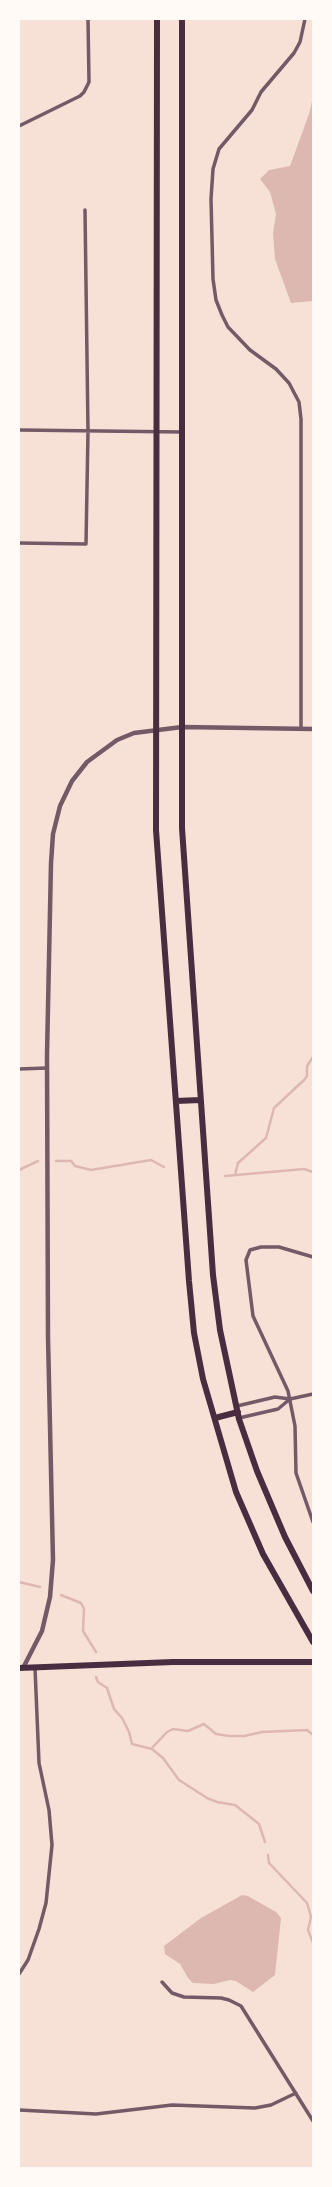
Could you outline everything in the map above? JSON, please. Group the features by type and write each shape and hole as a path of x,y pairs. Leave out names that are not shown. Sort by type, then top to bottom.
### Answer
{"main road":[{"path":"157,19 156,830 194,1333 203,1379 239,1499 263,1554 313,1642"},
{"path":"182,19 182,828 213,1275 220,1330 238,1412 257,1471 285,1537 313,1591"},
{"path":"176,1101 200,1100"},
{"path":"215,1418 238,1412"},
{"path":"21,1668 173,1662 313,1662"}],"street":[{"path":"19,126 80,96 84,92 89,82 88,19"},
{"path":"301,729 301,419 299,402 290,384 276,369 250,350 228,327 222,315 216,300 213,279 211,199 213,169 219,149 252,110 261,92 294,53 300,42 305,19"},
{"path":"19,544 86,544 88,431 86,210"},
{"path":"19,430 182,432"},
{"path":"21,1668 42,1631 50,1597 53,1560 48,1337 48,1068 51,864 53,834 60,806 79,771 99,751 117,740 134,733 182,727 313,729"},
{"path":"19,1069 48,1068"},
{"path":"313,1257 279,1247 260,1247 250,1250 246,1260 253,1316 280,1373 290,1399 295,1426 296,1473 313,1522"},
{"path":"238,1412 274,1397 290,1399 313,1394"},
{"path":"238,1412 278,1409 290,1399"},
{"path":"19,1974 28,1960 40,1929 46,1903 51,1857 49,1815 38,1756 35,1668"},
{"path":"162,1982 172,1992 184,1997 221,1998 241,2006 313,2121"},
{"path":"19,2110 101,2114 172,2105 255,2108 271,2105 296,2093"}],"shaded area":[{"path":"313,97 313,301 291,303 275,259 273,233 276,214 270,192 260,179 269,170 290,166 309,114"},
{"path":"242,1895 248,1896 276,1912 281,1918 275,1975 253,1992 236,1981 230,1980 214,1984 193,1983 188,1978 180,1964 165,1954 164,1946 201,1918"}],"waterway":[{"path":"235,1175 238,1163 266,1138 274,1108 307,1076 307,1066 313,1057"},
{"path":"56,1161 71,1161 75,1166 91,1170 151,1160 164,1167"},
{"path":"19,1170 38,1161"},
{"path":"225,1176 304,1169 313,1172"},
{"path":"19,1582 40,1587"},
{"path":"61,1595 81,1603 84,1609 83,1631 96,1652"},
{"path":"96,1677 98,1682 107,1688 114,1709 122,1718 129,1732 132,1744 152,1749 163,1758 179,1780 207,1798 217,1802 235,1805 259,1824 265,1842"},
{"path":"152,1748 167,1732 173,1729 188,1731 204,1724 216,1734 230,1736 244,1736 262,1732 307,1730 313,1735"},
{"path":"268,1855 269,1863 307,1903 311,1917 308,1930 313,1943"}]}
